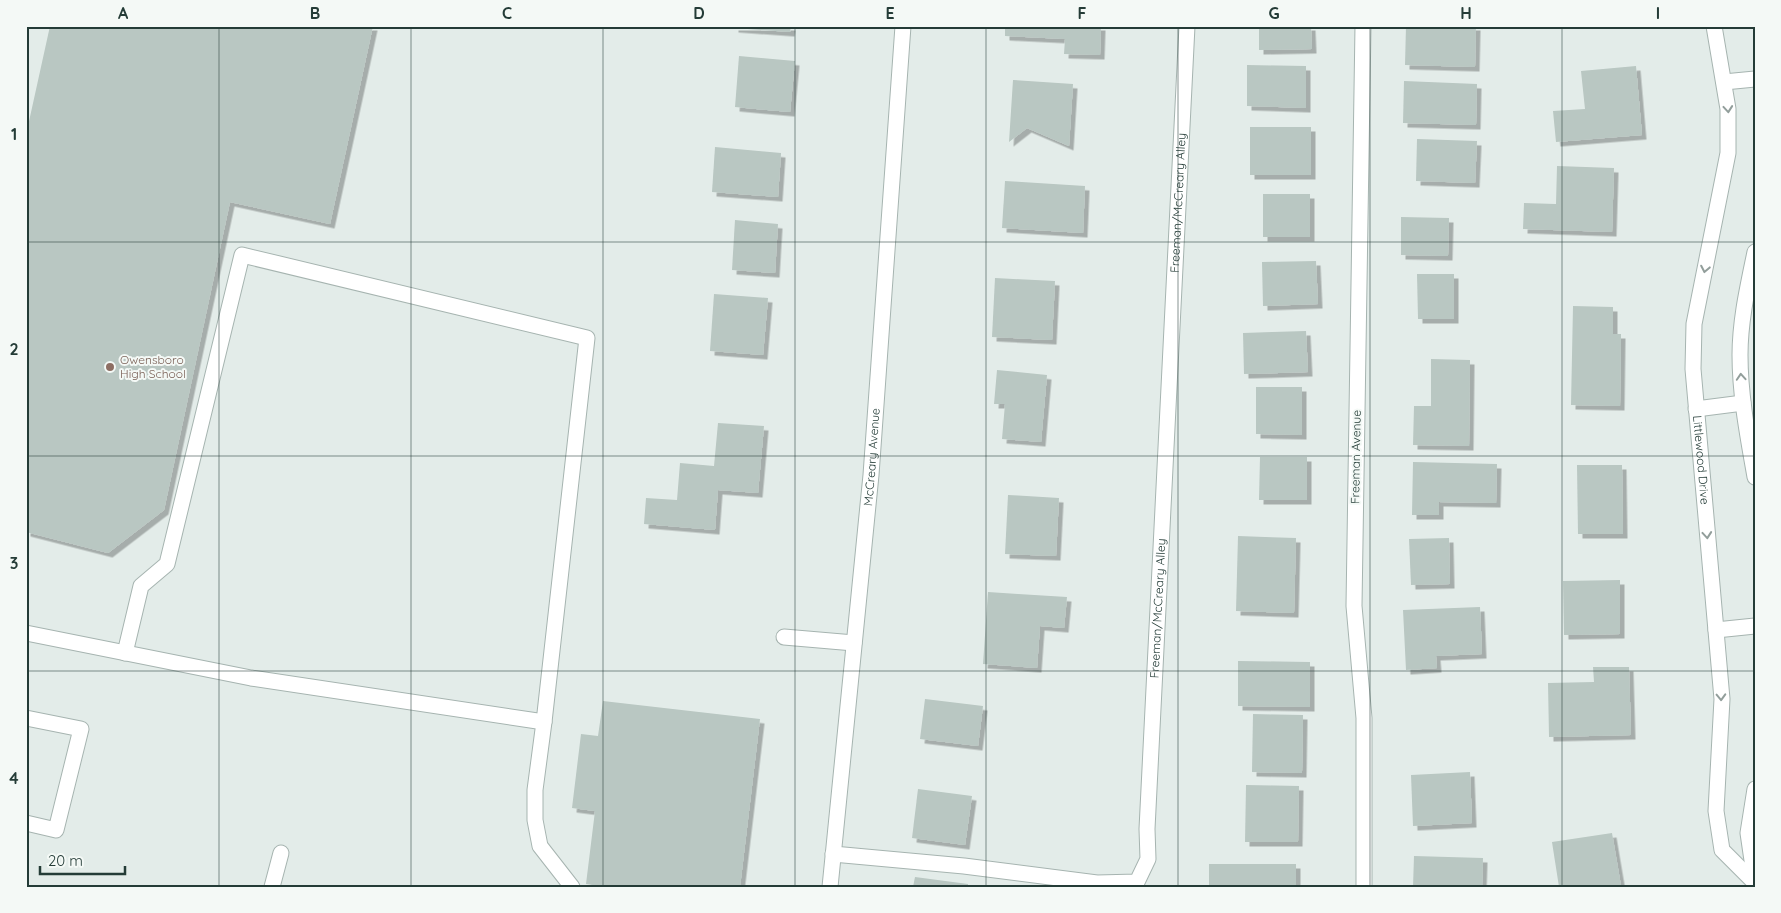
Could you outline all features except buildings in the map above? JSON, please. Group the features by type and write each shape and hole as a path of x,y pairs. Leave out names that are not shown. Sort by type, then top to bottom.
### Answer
{"street":[{"name":"McCreary Avenue","path":"830,887 871,475 903,26"},
{"name":"Freeman/McCreary Alley","path":"833,854 964,866 1097,882 1137,882 1148,859 1147,829 1187,26"},
{"name":"Freeman Avenue","path":"1364,26 1354,606 1364,718 1364,887"},
{"name":"Littlewood Drive","path":"1714,26 1728,109 1728,153 1694,324 1693,369 1722,699 1716,812 1722,850 1755,882"},
{"path":"1724,82 1755,79"},
{"path":"1755,252 1744,308 1740,355 1743,403 1755,477"},
{"path":"126,653 141,586 166,564 242,255 586,338 535,790 535,820 540,846 572,887"},
{"path":"1696,409 1743,403"},
{"path":"1716,630 1755,626"},
{"path":"26,632 251,678 544,722"},
{"path":"784,637 854,643"},
{"path":"26,718 81,729 56,830 26,823"},
{"name":"Littlewood Drive","path":"1755,789 1748,834 1755,882"},
{"path":"272,887 281,853"}],"place":[{"name":"Owensboro High School","path":"110,367"}]}
